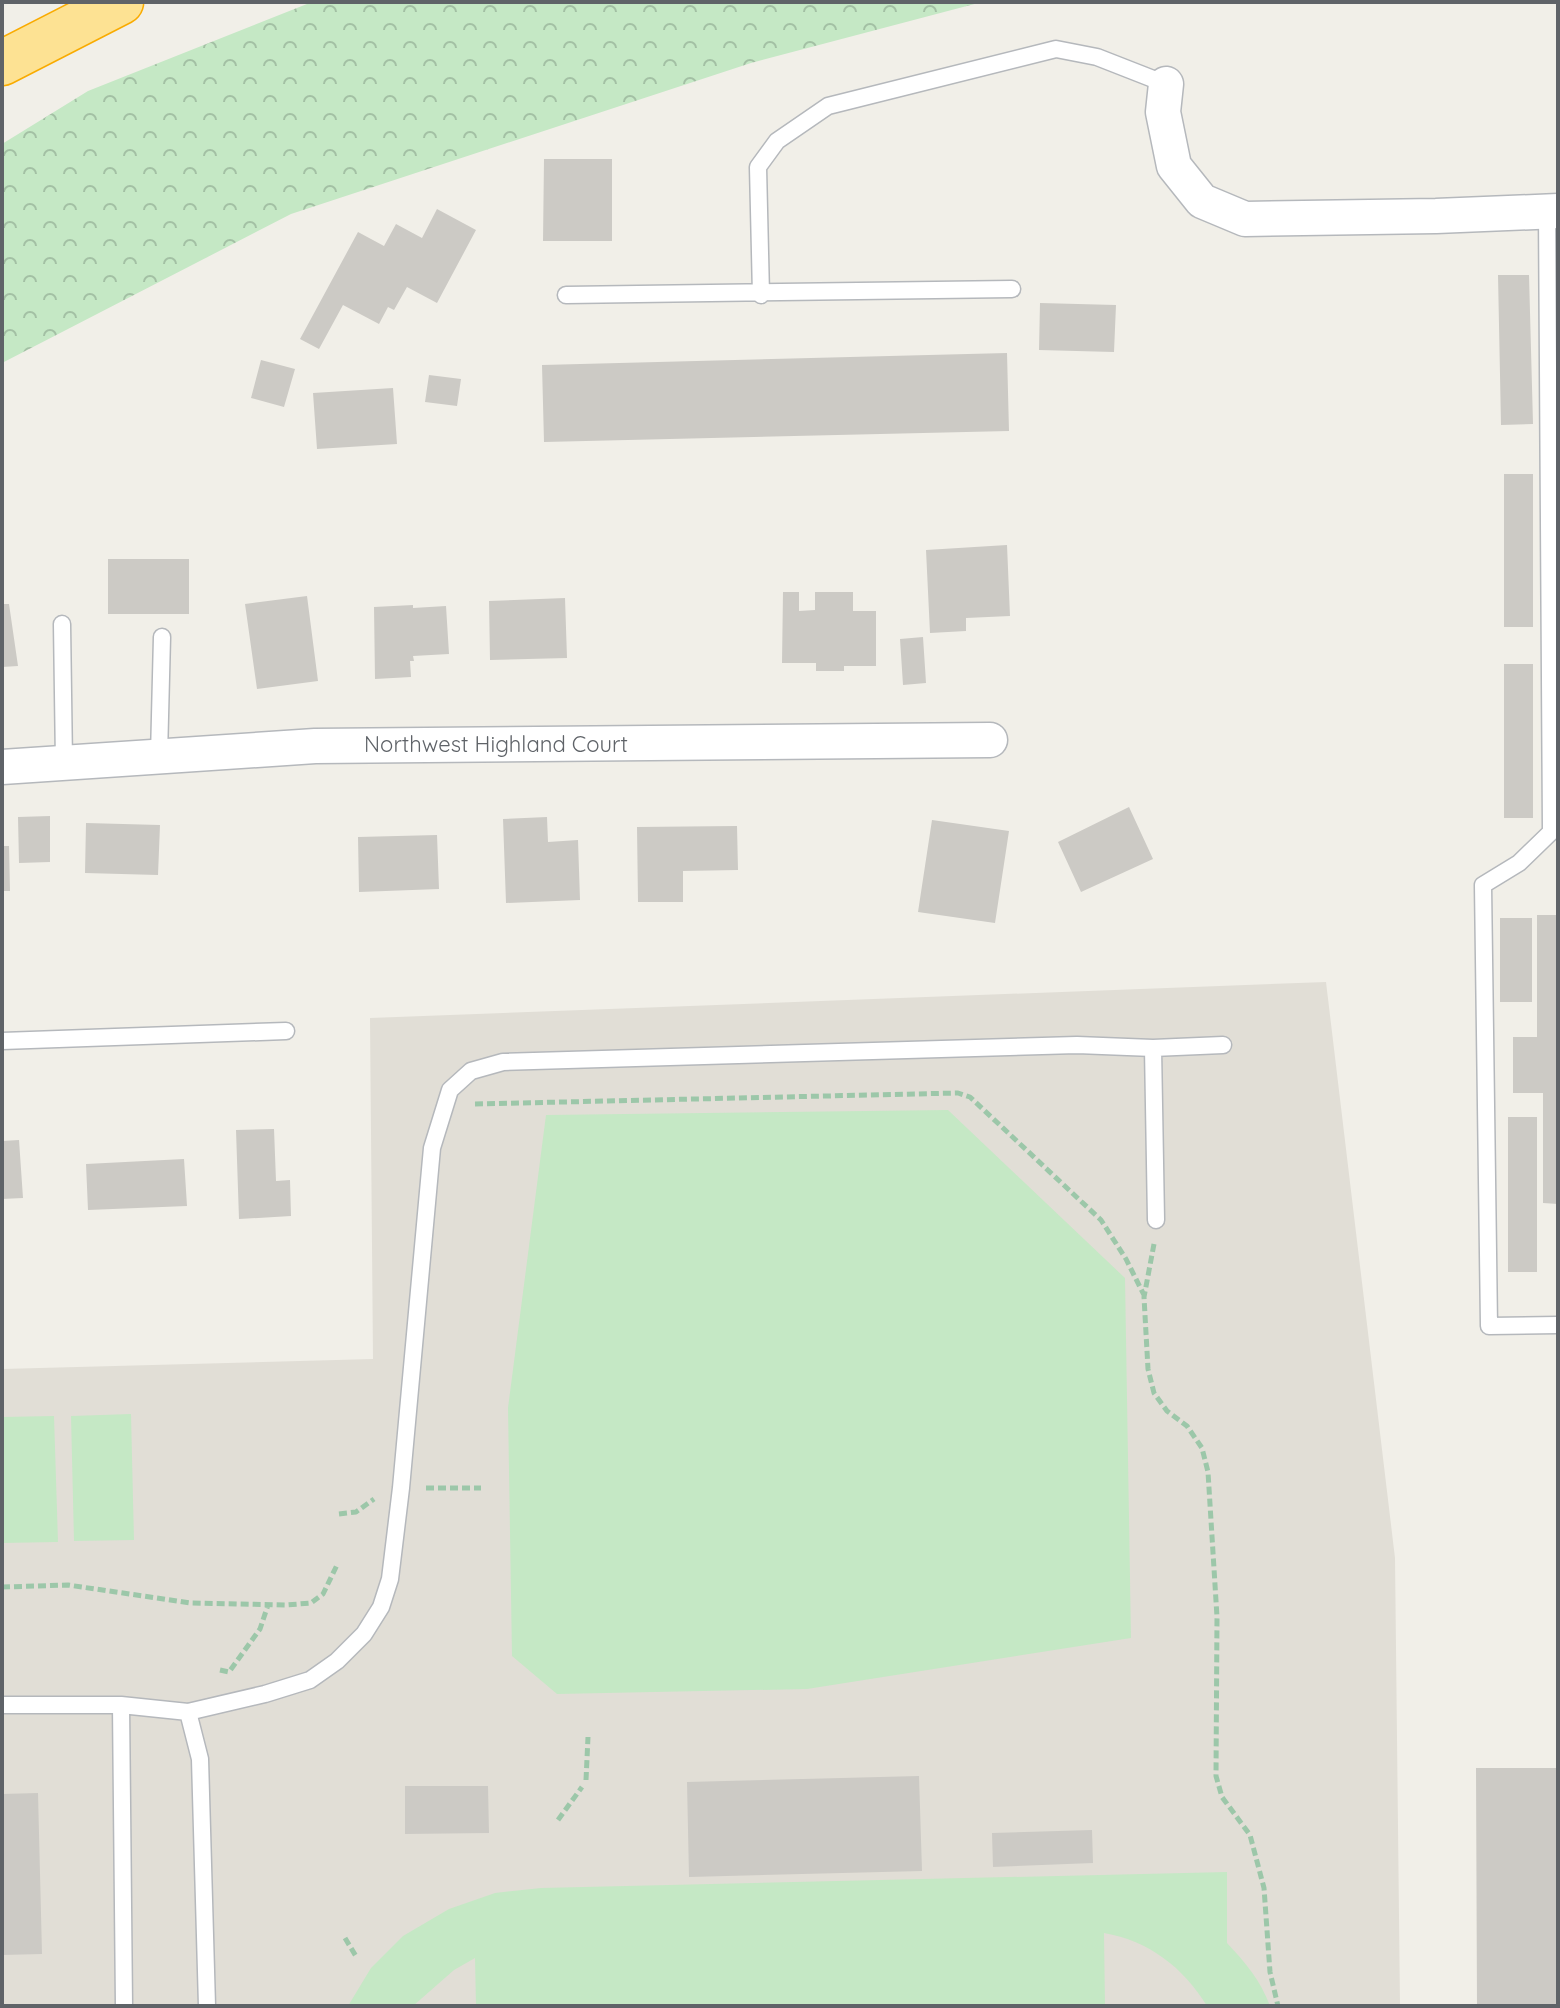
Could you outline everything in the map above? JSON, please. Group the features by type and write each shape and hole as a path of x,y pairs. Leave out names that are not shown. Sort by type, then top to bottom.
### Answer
{"highway":[{"path":"2,63 121,2"}],"street":[{"path":"1166,84 1163,112 1174,166 1202,201 1245,219 1553,211"},
{"name":"Northwest Highland Court","path":"2,767 315,746 990,740"}],"lane":[{"path":"761,295 758,167 777,141 828,106 1056,49 1097,57 1166,84"},
{"path":"1553,211 1551,832 1519,863 1483,885 1489,1326 1558,1325"},
{"path":"566,295 761,295 1012,289"},
{"path":"62,624 64,763"},
{"path":"159,756 162,637"},
{"path":"2,1041 286,1031"},
{"path":"2,1705 121,1705 188,1712 310,1680 337,1661 364,1634 381,1607 390,1579 432,1148 450,1090 471,1071 519,1061 1077,1045 1153,1048 1223,1045"},
{"path":"1153,1048 1156,1220"},
{"path":"121,1705 124,2006"},
{"path":"188,1712 200,1759 207,2006"}],"path":[{"path":"464,1104 958,1093 970,1097 1101,1220 1126,1259 1144,1296"},
{"path":"1155,1239 1144,1296 1148,1369 1154,1393 1167,1411 1187,1426 1202,1448 1208,1472 1217,1617 1216,1776 1222,1797 1250,1835 1264,1888 1270,1972 1278,2006"},
{"path":"425,1488 481,1488"},
{"path":"339,1514 356,1512 375,1498"},
{"path":"2,1587 68,1585 191,1603 311,1603 323,1594 338,1563"},
{"path":"220,1670 229,1672 260,1629 268,1605"},
{"path":"586,1780 588,1737"},
{"path":"558,1820 582,1787"},
{"path":"345,1938 357,1958"}],"shaded area":[{"path":"1326,982 1395,1558 1400,2006 2,2006 2,1369 373,1359 370,1018"}],"green space":[{"path":"312,2 982,2 751,63 291,214 2,363 2,144 88,91"},
{"path":"948,1110 1125,1278 1131,1638 807,1689 557,1694 512,1656 508,1408 546,1115"},
{"path":"131,1414 134,1540 74,1541 71,1416"},
{"path":"54,1416 58,1542 2,1543 2,1417"},
{"path":"1227,1872 1227,1943 1252,1972 1270,2006 1207,2006 1187,1979 1163,1958 1136,1942 1104,1933 1105,2006 476,2006 475,1958 454,1970 413,2006 348,2006 371,1968 403,1936 449,1909 495,1893 541,1888"}],"building":[{"path":"544,159 612,159 612,241 543,241"},
{"path":"437,209 476,230 437,303 407,287 394,310 388,307 379,324 343,305 319,349 300,339 358,232 384,246 396,224 422,238"},
{"path":"1498,275 1529,275 1533,424 1501,425"},
{"path":"1040,303 1116,305 1114,352 1039,350"},
{"path":"1007,353 1009,431 544,442 542,365"},
{"path":"261,360 295,369 284,407 251,398"},
{"path":"429,375 461,379 457,406 425,402"},
{"path":"393,388 397,444 317,449 313,393"},
{"path":"1504,474 1533,474 1533,627 1504,627"},
{"path":"1007,545 1010,616 966,618 966,631 930,633 926,550"},
{"path":"108,559 189,559 189,614 108,614"},
{"path":"783,592 799,592 799,611 815,610 815,592 853,592 853,611 876,611 876,666 844,666 844,671 816,671 816,663 782,663"},
{"path":"307,596 318,681 257,689 245,604"},
{"path":"565,598 567,658 490,660 489,601"},
{"path":"2,604 9,604 18,666 2,667"},
{"path":"413,605 413,608 446,606 449,654 413,656 414,661 410,661 411,677 375,679 374,607"},
{"path":"923,637 926,683 903,685 900,639"},
{"path":"1504,664 1533,664 1533,818 1504,818"},
{"path":"1129,807 1153,859 1081,892 1058,842"},
{"path":"50,816 50,862 19,863 18,817"},
{"path":"547,817 548,842 578,840 580,900 506,903 503,819"},
{"path":"932,820 1009,831 995,923 918,912"},
{"path":"86,823 160,825 158,875 85,873"},
{"path":"737,826 738,870 683,871 683,902 638,902 637,827"},
{"path":"437,835 439,889 359,892 358,837"},
{"path":"2,846 9,846 10,891 2,891"},
{"path":"1537,915 1558,915 1558,1204 1543,1203 1543,1093 1513,1093 1513,1037 1537,1037"},
{"path":"1500,918 1532,918 1532,1002 1500,1002"},
{"path":"1508,1117 1537,1117 1537,1272 1508,1272"},
{"path":"274,1129 276,1181 290,1180 291,1216 239,1219 236,1130"},
{"path":"19,1140 23,1198 2,1199 2,1141"},
{"path":"184,1159 187,1206 88,1210 86,1164"},
{"path":"1476,1768 1558,1768 1558,2006 1477,2006"},
{"path":"919,1776 922,1871 689,1877 687,1782"},
{"path":"405,1786 488,1786 489,1833 405,1834"},
{"path":"38,1793 42,1954 2,1955 2,1794"},
{"path":"1092,1830 1093,1863 993,1867 992,1833"}]}
